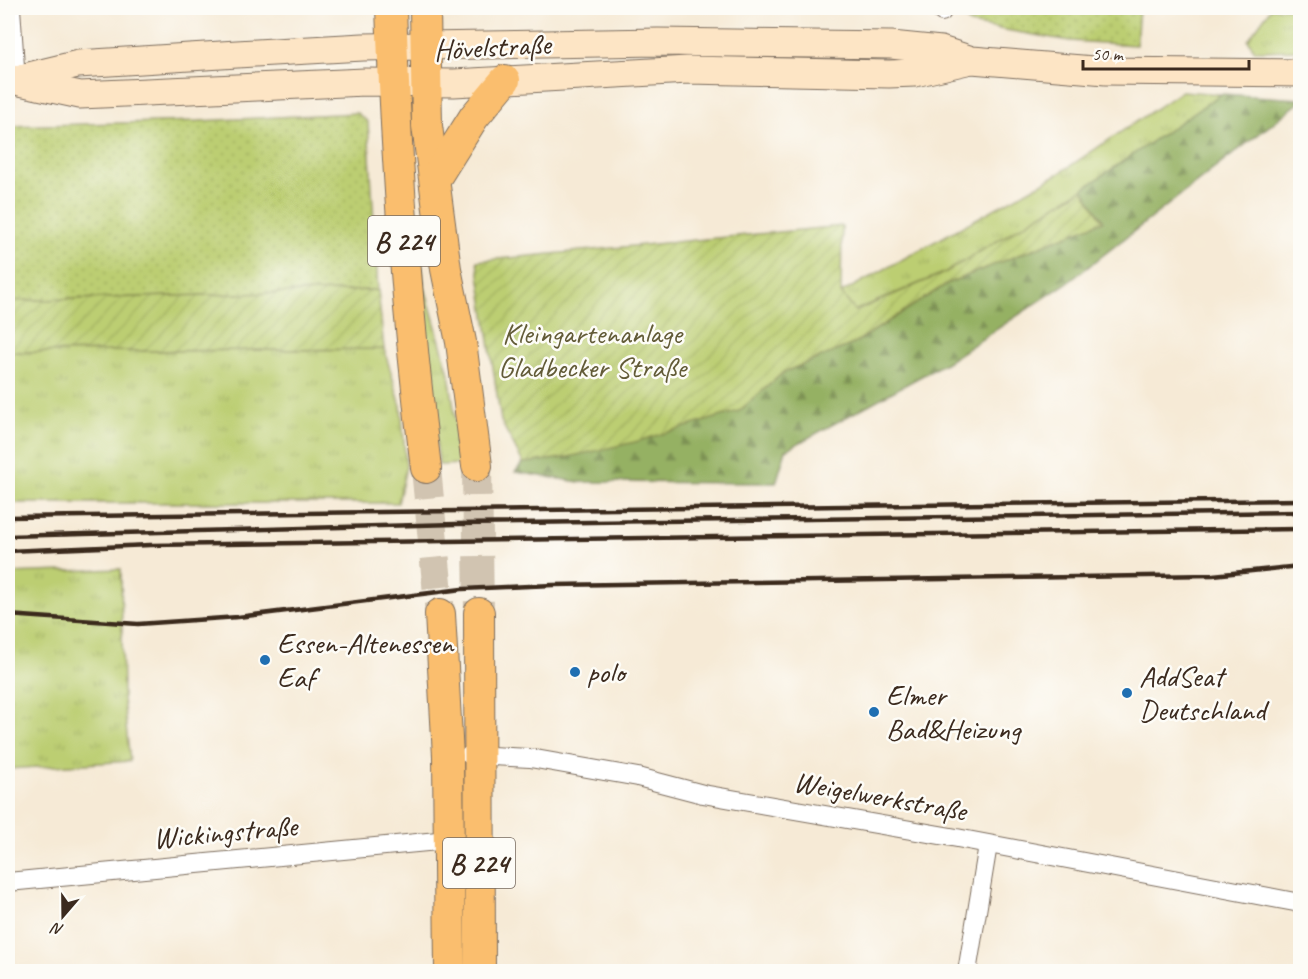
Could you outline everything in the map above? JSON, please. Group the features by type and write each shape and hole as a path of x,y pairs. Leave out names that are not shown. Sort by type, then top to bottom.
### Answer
{"main road":[{"name":"B 224","path":"391,8 393,82 417,400 426,468"},
{"name":"B 224","path":"425,8 427,126 446,269 461,342 477,466"},
{"name":"Hövelstraße","path":"12,81 78,64 392,47 658,42 891,45 941,50 972,60 1106,71 1300,74"},
{"name":"Hövelstraße","path":"12,81 80,95 393,82 506,80 688,70 898,74 915,73 972,60"},
{"path":"435,179 474,117 506,80"},
{"name":"B 224","path":"479,613 480,972"},
{"name":"B 224","path":"440,614 448,756 450,972"}],"street":[{"path":"11,8 12,81"},
{"name":"Weigelwerkstraße","path":"448,756 481,755 530,758 638,777 703,794 1300,903"},
{"name":"Wickingstraße","path":"8,882 448,840"},
{"path":"967,972 988,845"}],"green space":[{"path":"963,8 1139,8 1136,45 1070,41 970,24 962,16"},
{"path":"1271,8 1300,8 1300,50 1255,51 1248,40"},
{"path":"1182,91 1221,94 1083,189 946,272 854,311 841,293 1058,174"},
{"path":"1221,94 1300,99 1300,102 1070,281 947,362 786,450 776,483 579,482 515,472 523,463 564,458 739,411 784,372 853,344 948,283 1103,221 1083,189"},
{"path":"357,113 368,122 378,290 9,301 8,126 199,121"},
{"name":"Kleingartenanlage Gladbecker Straße","path":"1083,189 1103,221 948,283 853,344 784,372 739,411 635,442 564,458 523,463 501,421 477,261 842,226 841,293 855,311 946,272"},
{"path":"420,252 424,284 449,374 462,464 439,465 415,254"},
{"path":"378,290 384,349 8,352 8,301"},
{"path":"384,349 401,406 406,467 398,503 8,503 8,352"},
{"path":"121,569 123,699 130,761 8,769 8,573"}],"tunnel":[{"path":"477,466 479,613"},
{"path":"426,468 440,614"}],"railway":[{"path":"8,517 1300,500"},
{"path":"8,536 456,524 1300,512"},
{"path":"8,551 150,545 1300,529"},
{"path":"8,615 138,624 238,617 462,589 553,585 1213,575 1300,566"}],"place":[{"name":"Essen-Altenessen Eaf","path":"265,660"},
{"name":"polo","path":"575,672"},
{"name":"AddSeat Deutschland","path":"1127,693"},
{"name":"Elmer Bad&Heizung","path":"874,712"}]}
